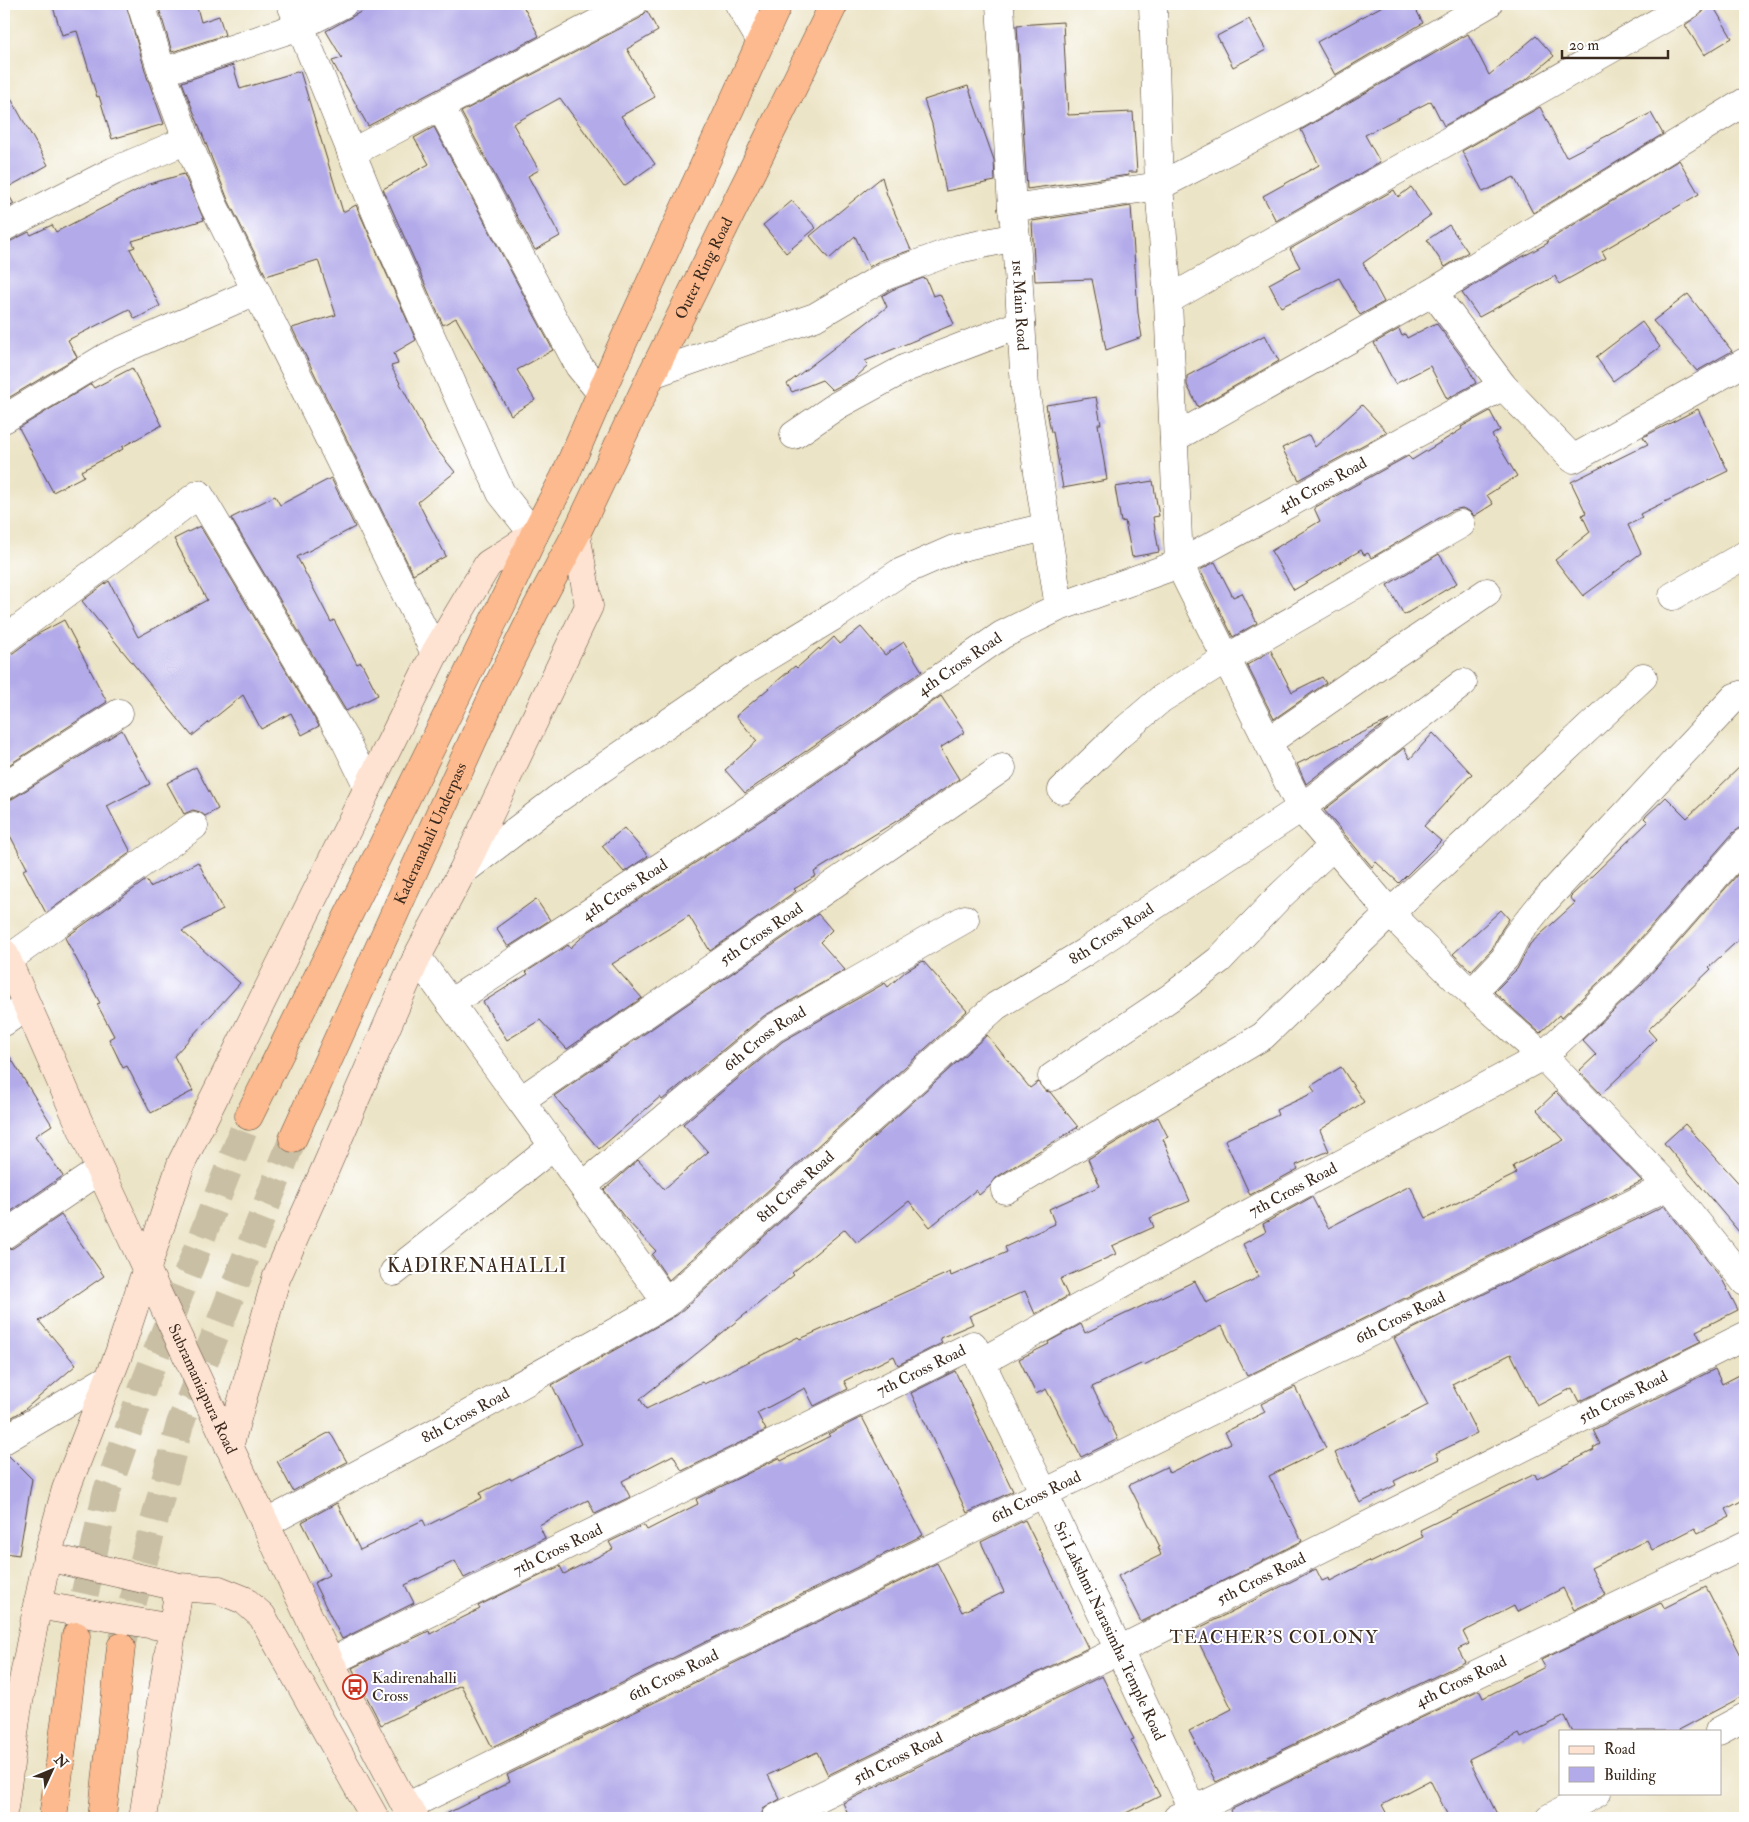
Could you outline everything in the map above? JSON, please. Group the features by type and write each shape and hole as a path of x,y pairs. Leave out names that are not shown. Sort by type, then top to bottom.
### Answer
{"highway":[{"path":"249,1116 508,594 534,535 564,478 620,348 778,4"},
{"name":"Outer Ring Road","path":"576,534 652,374 834,4"},
{"name":"Kaderanahali Underpass","path":"293,1138 496,689 576,534"},
{"path":"53,1818 76,1636"},
{"path":"102,1818 121,1647"}],"street":[{"path":"141,4 162,72 214,206 435,653"},
{"path":"162,72 295,15 343,4"},
{"path":"351,153 633,4"},
{"path":"739,4 761,41"},
{"name":"1st Main Road","path":"1000,4 1025,388 1059,607"},
{"path":"1153,4 1179,564 1302,808 1390,913 1472,994 1543,1056 1668,1186 1745,1282"},
{"path":"1012,208 1160,186 1294,116 1488,4"},
{"path":"1168,300 1690,4"},
{"path":"4,1808 10,1716 37,1605 46,1557 66,1489 147,1272 181,1164 435,653 488,564 534,535 501,493 383,230 295,15"},
{"path":"1174,438 1432,292 1745,102"},
{"path":"440,106 579,366 601,393"},
{"path":"4,227 114,171 187,140"},
{"path":"652,374 815,316 885,276 958,249 1016,237"},
{"path":"4,419 108,356 256,291"},
{"path":"1432,292 1503,386 1573,459 1745,362"},
{"path":"794,435 838,405 906,368 1021,324"},
{"name":"4th Cross Road","path":"450,1003 768,797 1002,635 1059,607 1179,564 1503,386"},
{"path":"4,640 199,494 345,740 368,788"},
{"path":"1062,790 1119,735 1161,699 1226,658 1461,524"},
{"path":"462,872 556,800 745,670 839,613 899,573 954,549 1046,527"},
{"path":"229,1447 276,1279 416,957 462,872 589,606 576,534"},
{"path":"1673,596 1745,555"},
{"path":"1268,742 1487,592"},
{"path":"1005,1190 1264,1036 1390,913 1643,677"},
{"name":"8th Cross Road","path":"265,1524 438,1431 667,1303 996,1006 1085,952 1302,808 1462,683"},
{"path":"1472,994 1505,958 1516,936 1541,905 1735,697 1745,694"},
{"path":"4,786 119,713"},
{"name":"5th Cross Road","path":"521,1100 1002,768"},
{"path":"5,957 194,826"},
{"name":"7th Cross Road","path":"330,1662 973,1345 981,1362 1242,1217 1543,1056 1630,974 1745,843"},
{"path":"1052,1077 1171,997 1219,960 1278,898 1333,846"},
{"name":"6th Cross Road","path":"583,1186 774,1028 965,919"},
{"name":"Subramaniapura Road","path":"5,957 147,1272 330,1662 410,1812"},
{"path":"416,957 667,1303"},
{"path":"4,1022 27,1006"},
{"path":"394,1272 554,1146"},
{"path":"4,1235 100,1170"},
{"name":"6th Cross Road","path":"410,1812 1044,1494 1668,1186"},
{"name":"5th Cross Road","path":"776,1818 1119,1650 1745,1336"},
{"name":"Sri Lakshmi Narasimha Temple Road","path":"981,1362 1119,1650 1189,1816"},
{"path":"4,1440 109,1378"},
{"name":"4th Cross Road","path":"1189,1816 1745,1545"},
{"path":"46,1557 179,1587 219,1590 244,1600 262,1616 375,1818"},
{"path":"143,1818 179,1587"},
{"path":"37,1605 172,1628"},
{"path":"1721,1730 1745,1717"},
{"path":"1549,1818 1595,1794"}],"building":[{"path":"52,4 126,4 147,77 164,124 112,139 77,31 62,35"},
{"path":"196,4 201,22 219,16 225,35 172,52 158,5"},
{"path":"375,4 522,4 539,36 368,126 332,61 342,58 326,31"},
{"path":"1386,4 1413,4 1423,23 1335,75 1317,42"},
{"path":"1706,4 1712,4 1732,38 1704,55 1685,25 1703,12"},
{"path":"647,11 658,31 627,49 655,97 621,116 655,164 624,186 560,98 513,124 539,170 528,176 560,236 535,250 461,112 640,18"},
{"path":"1249,19 1266,50 1233,67 1217,36"},
{"path":"1063,22 1068,115 1133,112 1137,172 1128,172 1129,175 1027,189 1017,25"},
{"path":"1468,34 1489,75 1536,36 1554,56 1527,79 1444,126 1431,101 1365,135 1380,162 1276,221 1263,196 1319,165 1301,130"},
{"path":"233,65 240,89 300,71 343,212 356,205 416,340 394,353 398,364 391,366 430,441 455,472 418,502 446,556 413,574 292,328 336,315 318,260 266,276 228,200 182,82"},
{"path":"4,86 48,165 5,189 14,204 4,210"},
{"path":"968,86 994,160 995,181 946,191 932,124 924,100"},
{"path":"1540,107 1566,157 1651,113 1663,134 1533,213 1514,177 1483,192 1462,151"},
{"path":"434,127 553,350 517,370 535,400 511,415 456,318 443,325 383,189 429,164 414,138"},
{"path":"1679,160 1699,194 1602,251 1606,258 1559,284 1555,276 1479,317 1462,293 1548,243 1547,241"},
{"path":"184,174 204,220 132,241 135,247 130,249 160,306 135,319 129,309 68,340 77,357 5,400 4,243 29,232 31,235 52,225 56,232 149,184"},
{"path":"882,177 887,195 911,250 879,261 869,267 855,236 829,259 810,236"},
{"path":"1411,187 1431,215 1363,263 1384,302 1360,315 1339,278 1281,307 1269,284 1300,267 1290,249 1394,190 1398,197"},
{"path":"792,201 816,228 786,253 763,225"},
{"path":"1131,206 1138,313 1142,337 1106,350 1092,279 1035,281 1032,221"},
{"path":"1449,225 1468,252 1445,267 1427,240"},
{"path":"923,278 926,279 933,296 940,294 954,324 865,361 868,366 855,378 832,390 822,380 792,392 787,384 887,307 882,296"},
{"path":"1688,294 1732,351 1697,371 1653,321"},
{"path":"1642,322 1660,347 1613,381 1596,357"},
{"path":"1436,323 1464,360 1476,383 1447,399 1430,366 1395,384 1374,343 1399,329 1402,336 1405,334 1407,338"},
{"path":"1265,335 1279,361 1198,407 1187,385 1187,376"},
{"path":"132,368 162,425 122,447 123,449 81,471 84,476 53,492 19,428 91,384 94,388"},
{"path":"1096,397 1101,424 1098,424 1107,480 1063,488 1046,405"},
{"path":"1362,405 1387,432 1299,480 1282,448 1309,435 1315,447"},
{"path":"1698,409 1728,471 1640,514 1642,518 1628,525 1641,553 1583,596 1555,560 1590,532 1582,515 1586,513 1571,482 1648,444 1643,437"},
{"path":"1490,411 1500,430 1492,435 1517,476 1487,495 1493,504 1474,516 1462,508 1453,510 1371,558 1368,553 1364,555 1361,550 1294,590 1271,551 1320,521 1314,508 1408,456 1412,460 1462,429 1461,427"},
{"path":"331,478 355,527 297,557 331,622 334,620 357,664 361,662 378,695 346,711 231,518 275,496 280,505"},
{"path":"1153,481 1159,516 1153,517 1159,552 1132,557 1125,521 1121,522 1115,487"},
{"path":"200,526 319,726 302,735 291,713 261,729 243,695 192,736 82,601 109,581 138,637 207,600 174,539"},
{"path":"1439,554 1457,583 1404,615 1387,585"},
{"path":"1215,562 1233,597 1242,593 1257,623 1233,637 1200,570"},
{"path":"64,620 107,702 4,768 4,655 13,653 38,634"},
{"path":"861,627 885,655 904,642 922,671 745,793 725,770 757,741 736,716 795,666 797,668 834,637 840,644"},
{"path":"1271,651 1292,692 1322,677 1326,683 1274,719 1247,665"},
{"path":"941,696 965,732 940,748 959,779 903,817 814,872 816,876 794,889 796,891 710,951 689,916 612,964 642,998 567,1049 540,1020 507,1040 483,1002 528,974 526,972 568,945 570,948 588,932 777,810"},
{"path":"1389,720 1306,784 1297,764"},
{"path":"122,730 150,784 107,806 131,852 46,913 23,870 27,868 4,824 4,801 12,799"},
{"path":"1433,733 1472,774 1424,826 1441,841 1399,883 1376,862 1372,867 1324,810 1404,748 1410,759"},
{"path":"1745,762 1745,828 1740,828 1733,833 1619,963 1561,1018 1559,1015 1540,1033 1494,992 1517,969 1530,944 1575,903 1570,897 1648,822 1644,818 1666,797 1687,818"},
{"path":"196,767 218,809 205,816 193,810 184,814 167,783"},
{"path":"624,828 648,856 624,872 602,846"},
{"path":"198,862 223,910 182,931 240,983 174,1056 193,1091 151,1113 127,1066 123,1068 109,1039 114,1036 97,1004 100,1003 65,938 146,880 150,887"},
{"path":"1745,866 1745,934 1709,967 1711,969 1648,1030 1656,1039 1601,1094 1579,1071 1596,1055 1582,1040 1642,984"},
{"path":"536,899 550,920 508,947 496,928"},
{"path":"1501,910 1509,919 1492,949 1471,971 1453,954"},
{"path":"818,914 832,930 820,942 845,970 764,1016 662,1100 660,1097 599,1149 554,1096"},
{"path":"923,961 967,1011 669,1280 652,1255 656,1251 625,1218 604,1190 638,1160 664,1189 708,1152 683,1124 783,1041 885,983 888,987 906,971"},
{"path":"987,1035 1030,1088 1038,1082 1045,1091 1050,1092 1078,1127 997,1177 979,1195 976,1190 930,1227 909,1201 857,1243 845,1229 792,1273 794,1275 640,1399 646,1409 702,1382 704,1384 798,1337 800,1339 950,1272 951,1276 1007,1252 1005,1247 1055,1224 1049,1209 1100,1186 1088,1159 1158,1117 1168,1137 1163,1139 1190,1201 1150,1218 1154,1227 1112,1246 1116,1254 1060,1279 1068,1296 1035,1314 1025,1291 969,1316 973,1324 940,1338 942,1343 898,1365 894,1356 844,1381 848,1389 814,1406 805,1388 757,1413 766,1430 682,1471 673,1455 622,1481 630,1497 595,1514 588,1500 539,1525 545,1538 464,1578 455,1561 405,1585 414,1603 342,1639 314,1583 329,1575 302,1522 337,1503 360,1550 423,1520 426,1526 482,1498 480,1493 510,1478 511,1480 581,1444 552,1385 677,1315"},
{"path":"4,1047 52,1125 35,1136 63,1176 4,1216"},
{"path":"1341,1067 1364,1102 1320,1130 1329,1151 1296,1165 1298,1169 1250,1195 1225,1140 1278,1115 1276,1110 1315,1092 1311,1086"},
{"path":"1556,1092 1642,1181 1247,1376 1222,1326 1144,1365 1143,1363 1092,1387 1118,1439 1081,1457 1046,1389 1036,1394 1019,1359 1049,1344 1048,1342 1081,1324 1085,1333 1195,1281 1206,1303 1259,1277 1243,1244 1266,1232 1263,1224 1312,1197 1328,1228 1410,1186 1426,1218 1516,1174 1513,1166 1564,1140 1537,1110"},
{"path":"1685,1124 1745,1190 1745,1239 1664,1143"},
{"path":"1664,1206 1722,1279 1738,1310 1696,1331 1701,1341 1579,1402 1572,1388 1537,1406 1511,1354 1452,1384 1477,1433 1436,1453 1439,1459 1394,1481 1396,1485 1360,1503 1335,1453 1428,1405 1394,1338"},
{"path":"61,1215 104,1276 39,1321 76,1365 24,1410 4,1422 4,1250 13,1248"},
{"path":"1715,1369 1722,1384 1745,1372 1745,1499 1726,1509 1730,1517 1698,1533 1695,1528 1652,1550 1647,1540 1591,1568 1605,1595 1574,1610 1563,1588 1517,1612 1514,1606 1463,1632 1469,1644 1458,1649 1465,1662 1216,1782 1189,1731 1232,1709 1193,1631 1316,1569 1322,1581 1329,1578 1330,1581 1423,1537 1420,1530 1535,1474 1537,1479 1594,1450 1593,1448 1600,1444 1593,1430"},
{"path":"955,1371 1013,1491 967,1513 911,1393"},
{"path":"1295,1387 1326,1448 1269,1476 1302,1541 1141,1622 1118,1576 1161,1555 1158,1548 1160,1547 1129,1485 1166,1467 1169,1473 1231,1443 1225,1432 1265,1412 1261,1404"},
{"path":"862,1417 923,1535 492,1747 461,1685 381,1725 352,1668 429,1631 430,1634 480,1609 478,1606 560,1566 564,1574 613,1549 609,1542 644,1525 647,1530 698,1504 696,1499 779,1458 781,1461"},
{"path":"330,1432 347,1462 293,1491 277,1461"},
{"path":"8,1455 32,1479 19,1555 4,1553 4,1456"},
{"path":"1025,1520 1088,1648 828,1775 817,1752 768,1775 780,1799 763,1809 761,1818 438,1818 510,1782 507,1775 937,1563 962,1612 1004,1592 981,1542"},
{"path":"1706,1587 1745,1663 1745,1695 1679,1730 1572,1730 1565,1716 1521,1738 1519,1734 1469,1759 1499,1818 1449,1818 1430,1780 1382,1805 1389,1818 1234,1818 1230,1810 1479,1690 1483,1698 1545,1667 1541,1660 1661,1603 1664,1608"},
{"path":"1102,1676 1134,1739 1131,1740 1160,1796 1116,1818 850,1818 843,1803"}],"tunnel":[{"path":"76,1635 106,1494 144,1385 249,1116"},
{"path":"122,1643 180,1424 293,1138"}],"place":[{"name":"Kadirenahalli Cross","path":"355,1687"}],"district":[{"name":"KADIRENAHALLI","path":"477,1266"},
{"name":"TEACHER'S COLONY","path":"1274,1637"}]}
